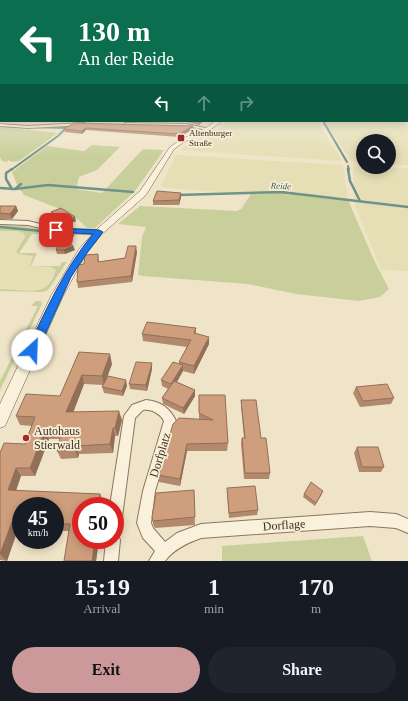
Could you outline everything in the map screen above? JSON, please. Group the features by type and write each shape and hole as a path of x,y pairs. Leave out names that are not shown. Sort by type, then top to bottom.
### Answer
{"main road":[{"path":"0,421 67,277 83,252 99,232 143,193 172,148 186,139 208,129 218,122"}],"street":[{"path":"0,125 28,127 87,124"},
{"path":"121,124 186,125 208,129"},
{"path":"0,222 28,223 61,231 99,232"},
{"name":"Dorfplatz","path":"118,497 130,416 136,408 143,405 152,405 164,411 168,415 170,421 149,491 144,523 160,556"},
{"name":"Dorflage","path":"160,556 182,538 201,531 370,519 396,522 408,526"},
{"path":"111,561 112,549"}],"shaded area":[{"path":"227,122 318,122 342,161 180,150 191,142 220,128"},
{"path":"325,122 407,122 408,165 396,164 396,134 356,134 356,161 351,161"},
{"path":"176,155 341,165 343,166 348,199 281,192 251,194 163,188 161,185"},
{"path":"353,166 356,166 356,174 396,174 396,168 408,168 408,206 354,199"},
{"path":"354,202 408,208 408,271 381,270"},
{"path":"0,231 17,231 24,233 25,236 16,252 18,254 33,256 31,266 56,268 56,272 46,287 37,290 0,289"}],"green space":[{"path":"0,127 58,133 19,161 12,162 8,160 7,162 2,161 0,157"},
{"path":"92,145 120,147 97,170 79,177 76,189 102,193 143,149 164,150 135,191 95,228 87,228 70,213 24,195 17,185 12,172 47,146 84,151"},
{"path":"281,192 348,200 374,260 389,289 380,297 359,301 296,294 248,284 142,276 138,275 142,237 146,227 118,224 140,206 237,211 241,209 251,194"},
{"path":"0,225 25,226 53,232 52,234 32,234 19,253 37,253 31,266 60,266 62,262 67,262 48,290 43,292 0,291 0,289 29,291 44,288 50,283 56,270 51,267 30,266 33,256 18,254 16,252 25,237 24,233 17,231 0,231"},
{"path":"36,301 41,301 42,304 0,390 0,381 38,306 31,306"},
{"path":"363,536 372,561 222,561 222,546"}],"building":[{"path":"74,123 193,126 179,134 86,128 81,131 64,129"},
{"path":"157,191 181,193 179,200 153,201"},
{"path":"0,206 16,206 10,214 0,213"},
{"path":"61,208 75,217 62,223 50,215 53,213 51,212"},
{"path":"46,230 73,231 68,241 73,246 64,250 56,250 59,244"},
{"path":"128,246 136,246 131,276 77,282 78,265 84,264 85,255 98,254 98,262 125,258"},
{"path":"147,322 196,328 194,333 209,337 194,366 179,362 191,340 142,334"},
{"path":"79,352 110,354 102,376 82,375 66,412 119,411 115,428 113,428 110,444 76,446 75,450 57,451 62,430 45,430 30,468 16,468 8,490 100,494 100,497 72,497 72,549 94,549 92,561 64,561 70,524 64,524 64,497 12,497 12,522 0,554 0,453 4,443 25,444 35,417 16,416 26,394 60,396"},
{"path":"136,362 152,363 146,385 129,384"},
{"path":"173,362 183,365 171,384 161,380"},
{"path":"108,376 126,380 122,391 102,387"},
{"path":"174,381 195,390 183,408 162,398"},
{"path":"387,384 394,398 363,401 356,387"},
{"path":"199,395 225,395 228,443 187,444 180,479 158,475 173,424 179,418 213,420 199,413"},
{"path":"241,400 256,400 261,438 266,438 270,473 245,473 242,438 245,438"},
{"path":"357,447 378,447 384,467 362,467"},
{"path":"311,482 323,491 316,503 304,494"},
{"path":"255,486 258,510 229,513 227,488"},
{"path":"194,490 195,517 153,521 152,517 156,493"}],"waterway":[{"path":"324,122 347,162"},
{"path":"0,126 66,128 58,136 11,170"},
{"path":"348,166 349,170"},
{"path":"12,169 6,173 6,179 12,189"},
{"path":"348,169 350,181 360,201"},
{"name":"Reide","path":"15,189 21,184"},
{"name":"Reide","path":"15,189 48,185 133,192"},
{"name":"Reide","path":"0,188 12,189"},
{"name":"Reide","path":"178,195 281,192 408,207"},
{"path":"0,227 41,231"}],"place":[{"name":"Altenburger Straße","path":"181,138"},
{"name":"Autohaus Stierwald","path":"26,438"}],"route":[{"path":"32,350 57,296 76,261 99,232 56,230"}]}
